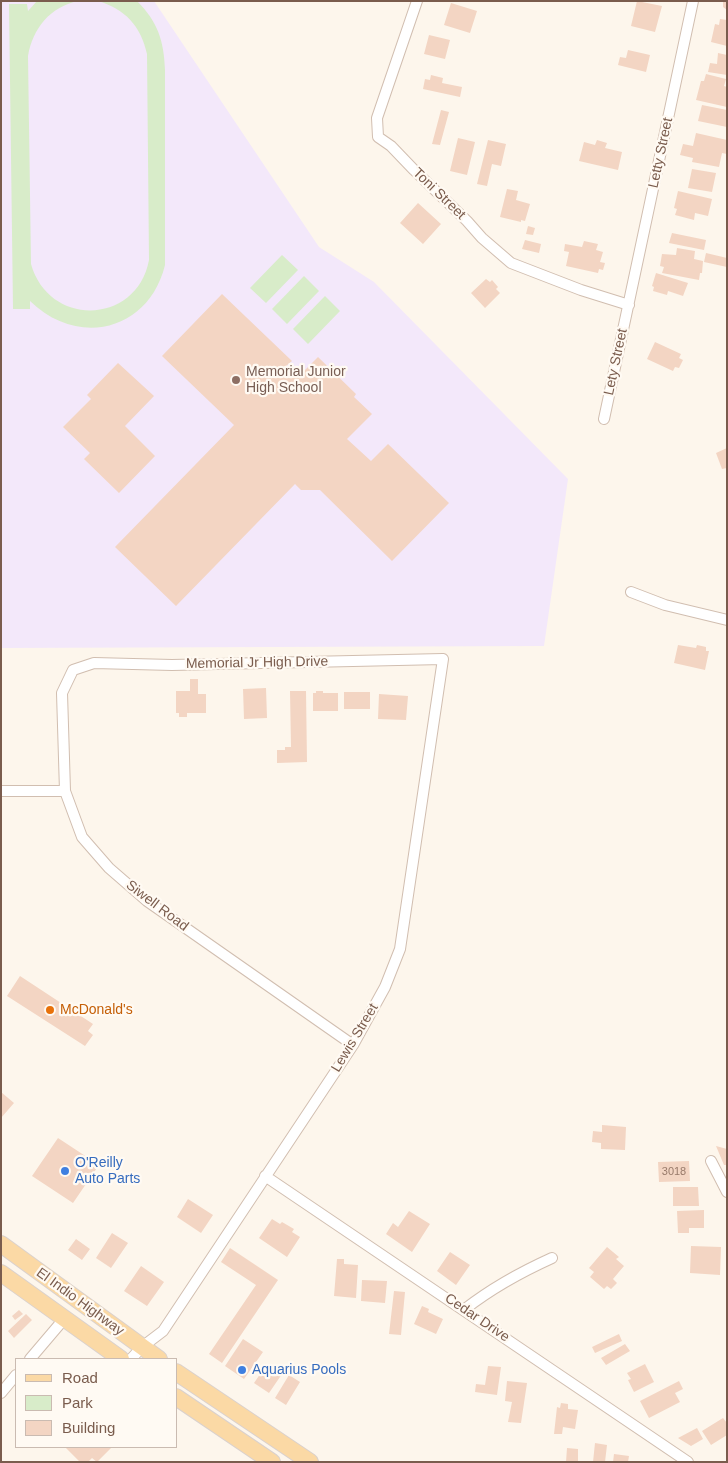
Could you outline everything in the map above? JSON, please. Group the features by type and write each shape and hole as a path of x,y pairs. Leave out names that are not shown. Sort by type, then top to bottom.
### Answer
{"main road":[{"name":"El Indio Highway","path":"1,1244 136,1353 155,1358"},
{"name":"El Indio Highway","path":"1,1273 120,1358"},
{"path":"178,1373 310,1462"},
{"path":"178,1398 272,1462"}],"street":[{"name":"Toni Street","path":"417,1 377,118 378,137 391,146 457,210 482,238 511,263 562,281 581,290 629,305"},
{"name":"Letty Street","path":"629,305 693,1"},
{"name":"Lety Street","path":"604,419 629,305"},
{"path":"631,592 665,605 727,620"},
{"name":"Memorial Jr High Drive","path":"73,670 94,664 442,659"},
{"name":"Lewis Street","path":"136,1353 163,1331 352,1045 385,987 400,948 442,659"},
{"name":"Siwell Road","path":"73,670 62,693 65,791 82,836 109,868 147,901 352,1045"},
{"path":"1,791 65,791"},
{"path":"711,1160 727,1192"},
{"name":"Cedar Drive","path":"266,1176 688,1462"},
{"path":"465,1310 495,1288 552,1258"},
{"path":"31,1358 64,1319"},
{"path":"1,1393 15,1377"}],"shaded area":[{"name":"Memorial Junior High School","path":"1,1 154,1 319,247 374,282 568,479 544,646 1,648"}],"green space":[{"path":"37,1 78,1 59,8 44,20 34,36 28,56 31,264 41,285 55,300 73,308 92,310 111,307 128,297 141,281 149,260 147,54 141,35 130,20 108,4 98,1 137,1 155,24 161,41 165,70 165,265 157,287 144,305 128,318 110,325 90,328 69,324 49,316 30,301 30,309 13,309 9,4 27,4 28,11"},
{"path":"282,255 298,270 266,303 250,288"},
{"path":"304,276 319,291 287,324 272,309"},
{"path":"325,296 340,311 308,344 293,329"}],"building":[{"path":"637,1 662,6 655,32 631,26"},
{"path":"723,1 727,1 727,10 723,7"},
{"path":"451,3 477,11 470,33 444,25"},
{"path":"720,19 727,20 727,46 711,42 715,24 719,25"},
{"path":"429,35 450,40 445,59 424,54"},
{"path":"628,50 650,55 646,72 618,65 620,57 626,58"},
{"path":"718,53 727,55 727,75 708,72 710,63 717,64"},
{"path":"706,74 726,79 724,86 727,87 727,107 696,100 701,81 704,81"},
{"path":"431,75 443,78 442,83 462,87 460,97 423,89 425,79 430,80"},
{"path":"702,105 727,110 727,127 698,121"},
{"path":"441,110 449,112 440,145 432,144"},
{"path":"696,133 727,140 727,154 722,153 719,167 692,162 693,158 680,155 683,144 693,146"},
{"path":"458,138 475,142 467,175 450,171"},
{"path":"488,140 506,144 501,166 492,164 487,186 477,184"},
{"path":"597,140 607,143 605,148 622,152 618,170 579,161 584,142 595,145"},
{"path":"692,169 716,173 712,192 688,188"},
{"path":"507,189 518,191 516,200 530,204 525,221 521,220 521,222 500,217"},
{"path":"678,191 712,199 708,216 695,213 694,220 675,215 677,209 674,208"},
{"path":"418,203 441,224 423,244 400,223"},
{"path":"528,226 535,228 533,235 526,234"},
{"path":"672,233 706,240 704,250 669,243"},
{"path":"525,240 541,244 539,253 522,249"},
{"path":"584,241 598,244 596,250 603,252 600,262 605,263 603,270 599,269 598,273 566,266 569,252 564,251 565,244 582,247"},
{"path":"677,248 695,251 694,259 703,261 699,280 662,273 664,267 660,266 662,254 676,255"},
{"path":"706,253 727,258 727,267 704,262"},
{"path":"656,273 688,283 683,296 668,291 667,295 653,291 654,287 652,286"},
{"path":"486,279 490,282 492,280 500,293 485,308 471,293"},
{"path":"222,294 292,361 286,366 298,377 318,357 356,394 354,397 372,414 347,439 371,461 388,444 449,503 392,561 320,490 301,490 295,484 176,606 115,547 234,425 162,356"},
{"path":"655,342 681,354 679,358 683,360 679,368 675,367 673,371 647,359"},
{"path":"118,363 154,396 125,426 155,456 119,493 84,459 90,453 63,427 91,399 87,395"},
{"path":"727,448 727,468 722,469 716,453"},
{"path":"678,645 696,648 697,645 706,647 706,651 709,651 705,670 674,663"},
{"path":"190,679 198,679 198,694 206,694 206,713 187,713 187,717 179,717 179,713 176,713 176,691 190,691"},
{"path":"266,688 267,718 244,719 243,689"},
{"path":"290,691 306,691 307,762 277,763 277,750 285,750 285,747 291,747"},
{"path":"316,691 338,693 338,711 313,711 313,693 316,693"},
{"path":"344,692 370,692 370,709 344,709"},
{"path":"379,694 408,696 406,720 378,719"},
{"name":"McDonald's","path":"20,976 93,1024 88,1031 93,1035 85,1046 7,996"},
{"path":"1,1092 14,1103 1,1118"},
{"path":"602,1125 626,1127 625,1150 601,1149 601,1143 592,1142 593,1131 602,1132"},
{"name":"O'Reilly Auto Parts","path":"58,1138 99,1165 73,1203 32,1176"},
{"path":"716,1146 727,1149 727,1165 724,1165"},
{"path":"689,1161 690,1181 659,1182 658,1162"},
{"path":"673,1187 698,1187 699,1206 673,1206"},
{"path":"188,1199 213,1215 201,1233 177,1217"},
{"path":"704,1210 704,1228 689,1228 689,1233 678,1233 677,1211"},
{"path":"409,1211 430,1224 412,1252 386,1234 393,1223 398,1227"},
{"path":"272,1219 294,1229 292,1232 300,1237 287,1257 259,1238"},
{"path":"112,1233 128,1243 111,1268 96,1258"},
{"path":"76,1239 90,1249 82,1260 68,1250"},
{"path":"691,1246 721,1247 720,1275 690,1273"},
{"path":"607,1247 619,1257 616,1259 624,1266 613,1279 617,1283 611,1289 607,1286 604,1289 590,1277 594,1272 589,1268"},
{"path":"230,1248 278,1280 222,1363 209,1354 256,1285 221,1262"},
{"path":"450,1252 470,1265 456,1285 437,1271"},
{"path":"337,1259 344,1259 344,1264 358,1265 356,1298 334,1296"},
{"path":"141,1266 164,1282 147,1306 124,1291"},
{"path":"362,1280 387,1281 385,1303 361,1301"},
{"path":"394,1291 405,1292 401,1335 389,1334"},
{"path":"422,1306 429,1309 428,1312 443,1319 436,1334 414,1324"},
{"path":"19,1310 23,1314 15,1320 12,1316"},
{"path":"26,1314 32,1320 14,1338 8,1331"},
{"path":"619,1334 622,1341 595,1353 592,1347"},
{"path":"243,1339 263,1352 244,1379 225,1366"},
{"path":"625,1344 630,1351 606,1365 601,1358"},
{"path":"267,1364 282,1374 269,1393 254,1383"},
{"path":"645,1364 654,1382 634,1392 628,1380 631,1379 627,1373"},
{"path":"488,1366 501,1367 497,1395 475,1392 476,1384 485,1385"},
{"path":"289,1375 300,1382 286,1405 275,1398"},
{"path":"507,1381 527,1383 521,1423 508,1422 512,1402 505,1401"},
{"path":"679,1381 683,1389 675,1393 680,1402 649,1418 640,1401"},
{"path":"561,1403 568,1404 568,1409 578,1410 575,1429 563,1427 562,1434 554,1434 557,1407 560,1408"},
{"path":"723,1418 727,1423 727,1435 711,1445 702,1431"},
{"path":"697,1428 703,1439 691,1446 678,1438"},
{"path":"595,1443 607,1445 605,1462 593,1462"},
{"path":"66,1448 111,1448 97,1462 92,1458 88,1462 80,1462"},
{"path":"567,1448 578,1449 578,1462 566,1462"},
{"path":"614,1454 629,1456 628,1462 613,1462"}],"place":[{"name":"Memorial Junior High School","path":"236,380"},
{"name":"McDonald's","path":"50,1010"},
{"name":"O'Reilly Auto Parts","path":"65,1171"},
{"name":"Aquarius Pools","path":"242,1370"}]}
